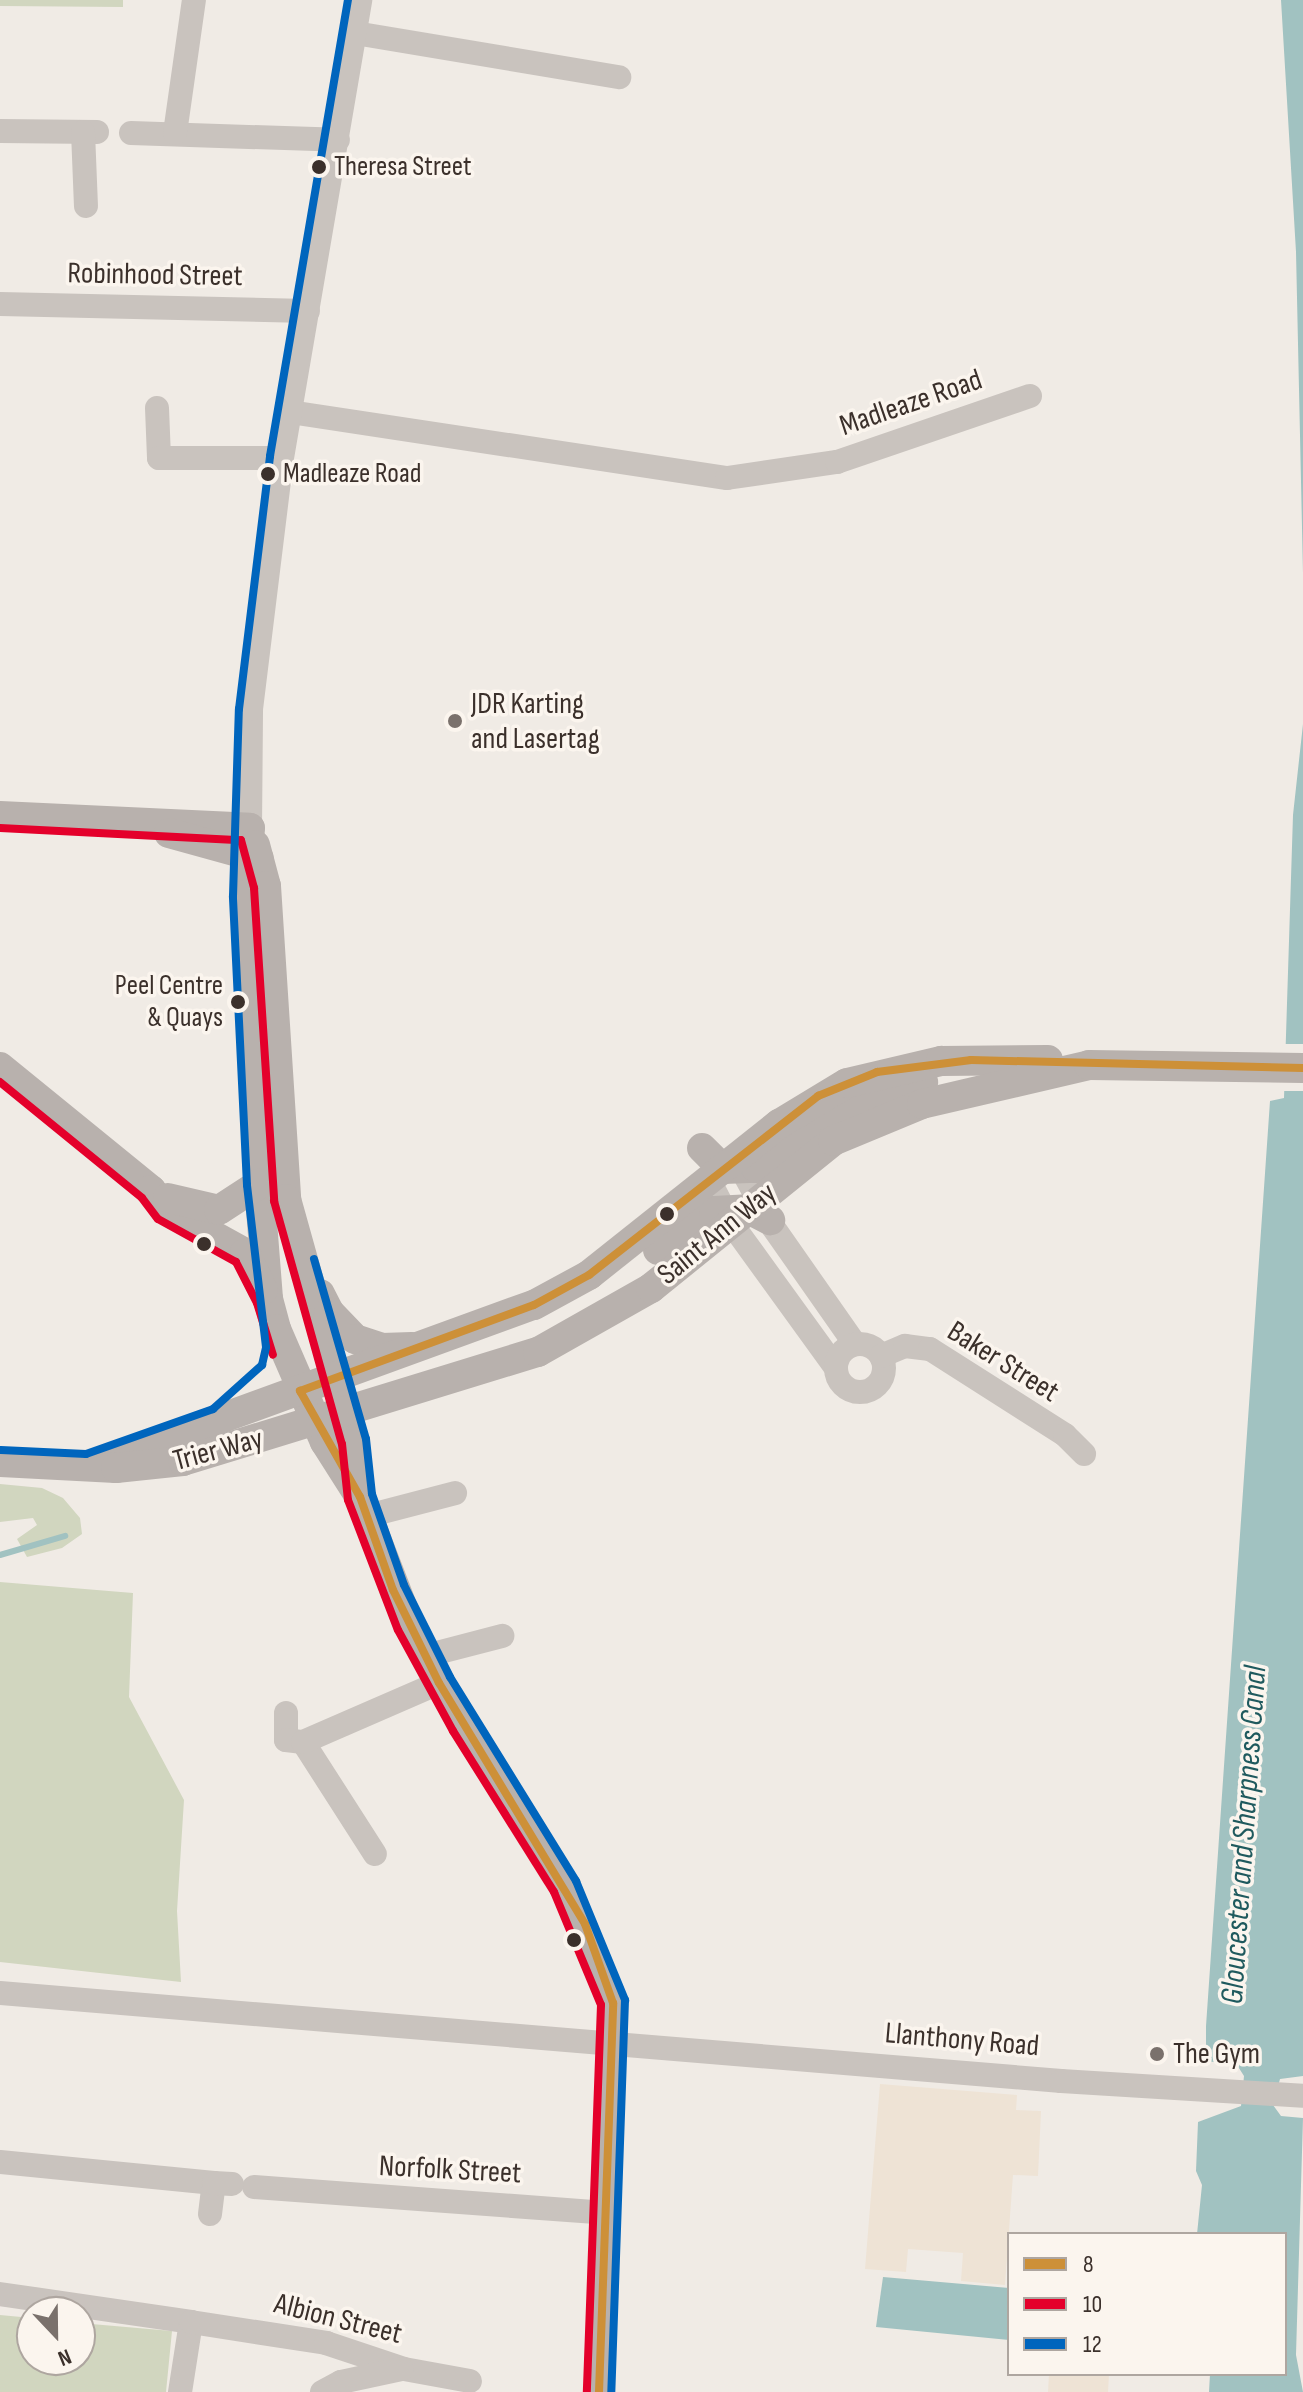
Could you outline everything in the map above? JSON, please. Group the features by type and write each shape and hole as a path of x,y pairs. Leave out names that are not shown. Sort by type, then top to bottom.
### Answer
{"main road":[{"path":"0,816 250,828 259,1184 268,1299 278,1348 269,1377 219,1420"},
{"path":"141,821 253,858 266,886 288,1206 282,1238 286,1266 318,1385 316,1423 364,1506"},
{"name":"Saint Ann Way","path":"318,1385 534,1305 589,1275 723,1165 818,1096 877,1072 956,1060 1303,1068"},
{"name":"Saint Ann Way","path":"346,1415 489,1370 573,1335 651,1288 833,1141 873,1120 991,1084 1089,1065"},
{"path":"0,1067 151,1190 185,1222 245,1253 268,1299"},
{"path":"723,1165 770,1159 827,1116 892,1089 967,1077 1053,1072"},
{"path":"151,1190 219,1210 259,1184"},
{"path":"288,1206 320,1295 341,1328 382,1348 437,1343 512,1327 554,1312 624,1274 705,1215 746,1212"},
{"path":"276,1329 318,1385 346,1415 364,1506 393,1590 432,1670 585,1924 613,2003 615,2044 599,2392"},
{"name":"Trier Way","path":"88,1466 318,1385"},
{"name":"Trier Way","path":"0,1462 152,1467 346,1415"}],"street":[{"path":"175,133 194,0"},
{"path":"250,828 251,709 282,458 360,0"},
{"path":"355,33 619,77"},
{"path":"0,131 90,132 86,206"},
{"path":"131,133 338,140"},
{"name":"Robinhood Street","path":"0,304 308,311"},
{"name":"Madleaze Road","path":"290,412 727,478 837,462 1030,396"},
{"path":"157,408 159,458 282,458"},
{"path":"723,1165 746,1212 846,1387 870,1389 882,1378 881,1356 868,1345 855,1344 841,1353 836,1368"},
{"path":"723,1165 746,1212 855,1344"},
{"name":"Baker Street","path":"881,1356 905,1346 930,1349 1065,1435 1084,1454"},
{"path":"364,1506 455,1493"},
{"path":"286,1713 286,1740 303,1742 432,1670 502,1636"},
{"path":"303,1742 375,1854"},
{"name":"Llanthony Road","path":"0,1993 1206,2091 1303,2096"},
{"name":"Norfolk Street","path":"0,2162 233,2185 291,2181 606,2213"},
{"path":"210,2214 233,2185"},
{"name":"Albion Street","path":"0,2294 326,2343 404,2369 470,2381"},
{"path":"180,2392 191,2322"},
{"path":"322,2392 341,2382 404,2369"}],"green space":[{"path":"0,0 123,0 123,7 0,6"},
{"path":"0,1484 42,1488 63,1498 80,1518 82,1534 62,1548 27,1557 17,1539 37,1525 33,1518 0,1522"},
{"path":"0,1582 133,1593 129,1697 184,1800 177,1911 181,1982 0,1962"},
{"path":"0,2315 16,2316 16,2376 96,2376 96,2324 172,2331 166,2392 0,2392"}],"shaded area":[{"path":"880,2084 1017,2095 1016,2110 1041,2111 1038,2176 1013,2175 1005,2285 961,2281 963,2253 908,2249 906,2272 865,2269"},
{"path":"1049,2376 1109,2376 1108,2392 1048,2392"}],"water":[{"path":"1281,0 1303,0 1303,573 1296,252"},
{"name":"Gloucester and Sharpness Canal","path":"1303,724 1303,2076 1280,2079 1273,2105 1281,2116 1303,2118 1296,2355 1303,2392 1209,2392 1210,2376 1287,2376 1287,2232 1197,2232 1202,2185 1196,2171 1198,2122 1241,2106 1244,2076 1237,2065 1206,2061 1206,2026 1270,1101 1284,1098 1293,815"},
{"path":"883,2277 1007,2288 1007,2340 876,2327"}],"pier":[{"path":"1283,1044 1303,1044 1303,1091 1280,1091"}],"waterway":[{"path":"0,1555 65,1536"}],"transit line":[{"name":"12","path":"1,1450 86,1454 213,1409 262,1365 266,1347 247,1185 233,896 239,709 270,456 348,0"},
{"name":"10","path":"0,828 241,840 254,888 274,1201 342,1444 348,1500 398,1630 453,1731 554,1892 601,2005 587,2392"},
{"name":"8","path":"599,2392 613,2003 585,1924 439,1683 393,1590 360,1497 300,1391 534,1305 589,1275 818,1096 877,1072 971,1060 1303,1068"},
{"name":"10","path":"0,1082 142,1198 158,1219 236,1262 257,1303 273,1355"},
{"name":"12","path":"314,1259 366,1439 372,1494 404,1585 450,1677 576,1881 625,2000 611,2392"}],"place":[{"name":"Theresa Street","path":"319,167"},
{"name":"Madleaze Road","path":"268,474"},
{"name":"JDR Karting and Lasertag","path":"455,721"},
{"name":"Peel Centre & Quays","path":"238,1002"},
{"name":"The Gym","path":"1157,2054"}]}
